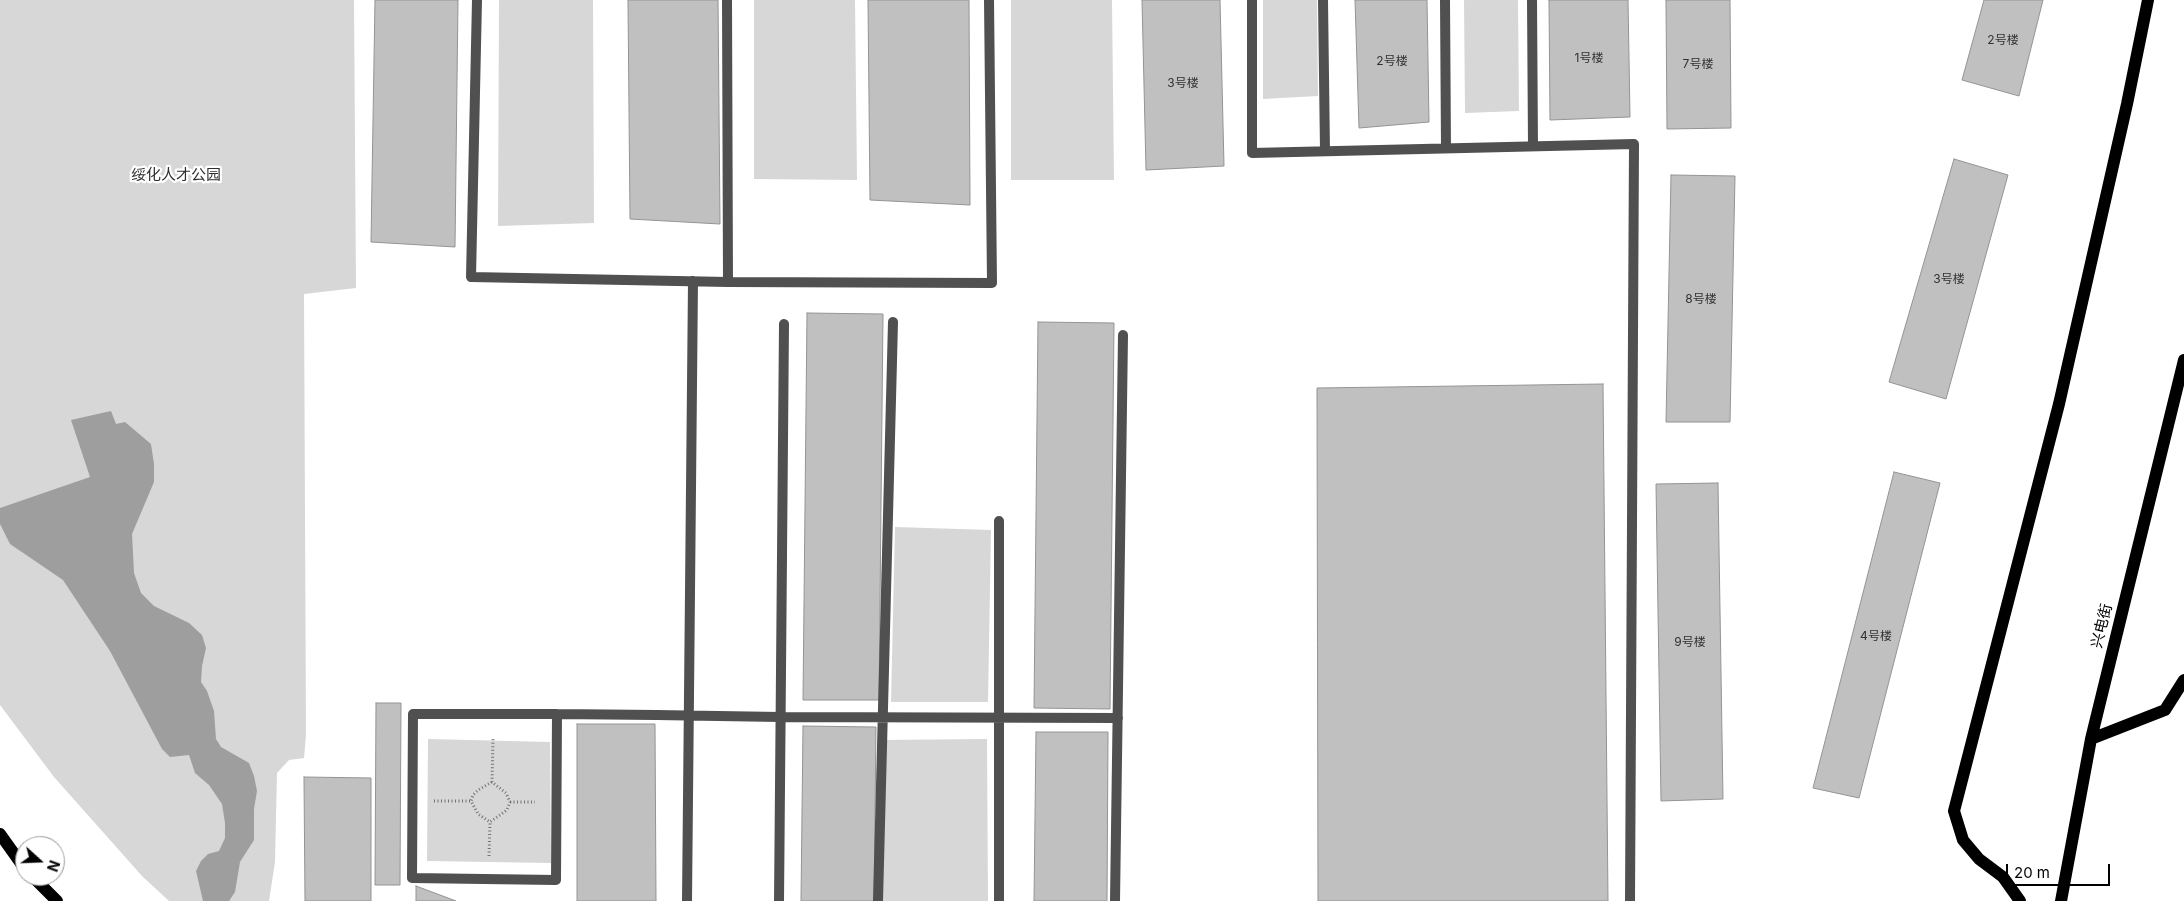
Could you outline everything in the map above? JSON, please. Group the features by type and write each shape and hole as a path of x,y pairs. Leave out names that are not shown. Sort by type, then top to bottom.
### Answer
{"main road":[{"path":"2020,901 2003,877 1978,859 1963,840 1954,811 2058,404 2125,114 2148,0"},
{"name":"兴电街","path":"2061,901 2091,739 2184,360"},
{"path":"2091,739 2165,710 2184,680"},
{"path":"0,834 15,855"},
{"path":"42,886 58,901"}],"street":[{"path":"477,0 471,278 728,282 992,282 989,0"},
{"path":"727,0 728,282"},
{"path":"1252,0 1252,153 1634,144 1630,901"},
{"path":"1323,0 1325,151"},
{"path":"1445,0 1446,148"},
{"path":"1532,0 1533,146"},
{"path":"687,901 693,281"},
{"path":"878,901 893,322"},
{"path":"779,901 784,324"},
{"path":"1115,901 1123,335"},
{"path":"999,521 999,901"},
{"path":"557,714 556,880 412,878 413,714 557,714 882,718 1118,718"}],"path":[{"path":"492,782 494,714"},
{"path":"471,801 478,790 492,782"},
{"path":"490,822 507,810 510,802 506,794 492,782"},
{"path":"412,801 471,801"},
{"path":"471,801 478,814 490,822"},
{"path":"489,879 490,822"}],"green space":[{"name":"绥化人才公园","path":"0,0 354,0 356,288 304,294 306,735 304,758 289,760 277,773 275,862 269,901 169,901 142,876 54,777 0,705"},
{"path":"499,0 593,0 594,223 498,226"},
{"path":"754,0 855,0 857,180 754,179"},
{"path":"1011,0 1112,0 1114,180 1011,180"},
{"path":"1263,0 1317,0 1318,96 1263,99"},
{"path":"1464,0 1518,0 1519,111 1465,113"},
{"path":"895,527 991,530 988,702 891,702"},
{"path":"428,739 550,742 551,863 427,861"},
{"path":"987,739 988,901 878,901 881,740"}],"shaded area":[{"path":"111,411 116,424 125,422 151,444 154,482 132,534 134,573 141,593 154,606 189,623 202,635 206,648 201,682 207,691 214,711 216,739 221,747 249,763 254,776 257,791 254,809 254,840 240,862 235,892 229,901 203,901 196,871 201,861 208,854 219,851 225,838 222,804 209,785 195,773 189,755 170,757 162,749 110,651 63,580 10,544 0,524 0,508 90,477 71,420"}],"building":[{"path":"375,0 458,0 455,247 371,242"},
{"path":"628,0 718,0 720,224 630,219"},
{"path":"868,0 969,0 970,205 870,200"},
{"path":"1142,0 1220,0 1224,166 1146,170"},
{"path":"1355,0 1427,0 1429,122 1359,128"},
{"path":"1549,0 1628,0 1630,117 1550,120"},
{"path":"1666,0 1730,0 1731,128 1667,129"},
{"path":"1984,0 2043,0 2019,96 1962,80"},
{"path":"1954,159 2008,175 1946,399 1889,382"},
{"path":"1671,175 1735,176 1730,422 1666,422"},
{"path":"807,313 883,314 879,700 803,700"},
{"path":"1038,322 1114,323 1110,709 1034,708"},
{"path":"1603,384 1608,901 1318,901 1317,388"},
{"path":"1894,472 1940,483 1859,798 1813,788"},
{"path":"1718,483 1723,799 1661,801 1656,484"},
{"path":"376,703 401,703 400,885 375,885"},
{"path":"577,724 655,724 656,901 577,901"},
{"path":"803,726 876,727 874,901 801,901"},
{"path":"1036,732 1108,732 1107,901 1034,901"},
{"path":"304,777 371,778 371,901 305,901"},
{"path":"416,886 456,901 416,901"}]}
